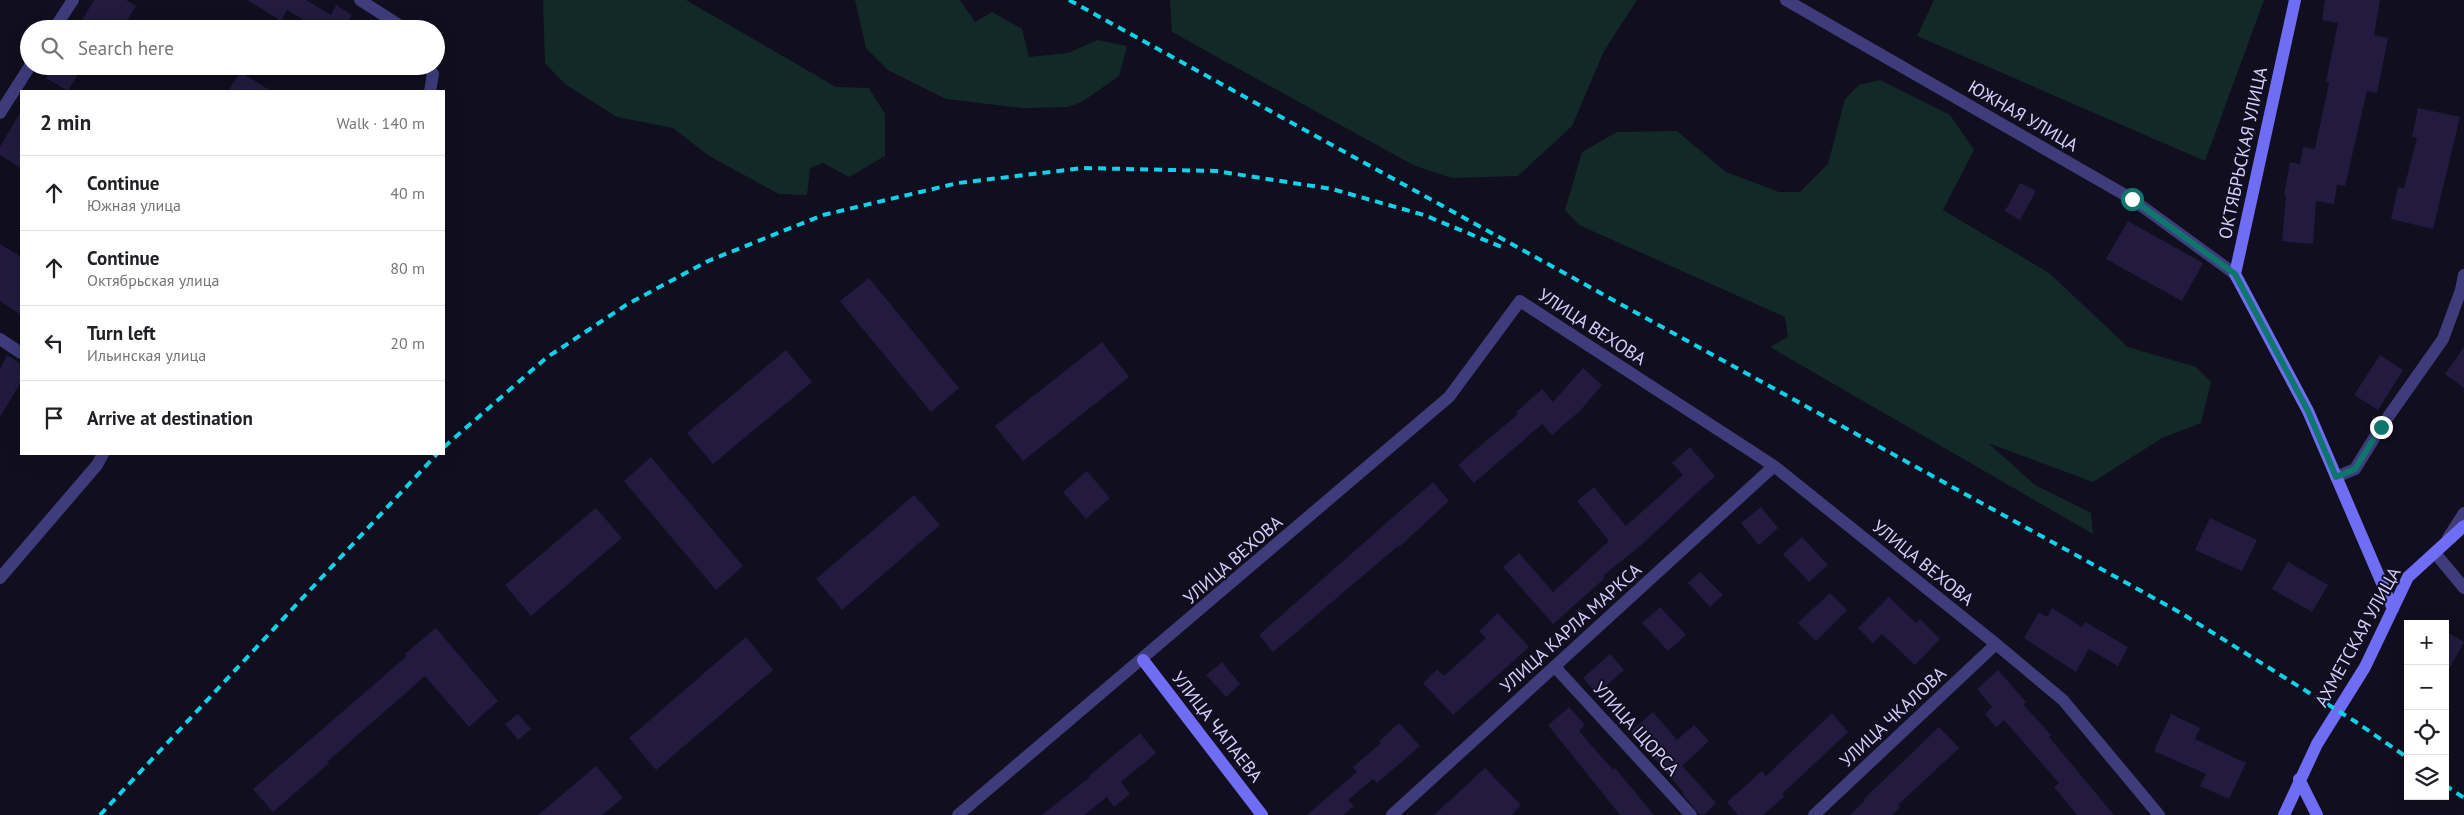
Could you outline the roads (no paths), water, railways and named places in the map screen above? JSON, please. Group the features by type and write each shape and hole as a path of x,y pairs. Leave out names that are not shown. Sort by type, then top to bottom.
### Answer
{"street":[{"path":"60,20 73,0"},
{"path":"360,0 390,20"},
{"name":"ЮЖНАЯ УЛИЦА","path":"1786,0 2132,199 2235,274"},
{"name":"ОКТЯБРЬСКАЯ УЛИЦА","path":"2235,274 2295,0"},
{"path":"0,113 24,75"},
{"path":"430,90 433,75"},
{"path":"2235,274 2308,411 2393,609"},
{"path":"2336,477 2355,469 2381,427 2443,338 2461,290 2464,276"},
{"name":"УЛИЦА ВЕХОВА","path":"958,815 1143,660 1449,397 1520,301 1774,466 1996,644 2063,700 2159,815"},
{"path":"0,339 20,352"},
{"path":"0,578 97,466 102,455"},
{"name":"УЛИЦА КАРЛА МАРКСА","path":"1392,815 1774,466"},
{"path":"2464,513 2439,549 2464,588"},
{"name":"АХМЕТСКАЯ УЛИЦА","path":"2284,815 2316,744 2365,667 2408,578 2464,526"},
{"name":"УЛИЦА ЧКАЛОВА","path":"1814,815 1996,644"},
{"name":"УЛИЦА ЧАПАЕВА","path":"1143,660 1262,815"},
{"name":"УЛИЦА ЩОРСА","path":"1555,666 1691,815"},
{"path":"2300,779 2316,815"}],"railway":[{"path":"1069,0 2181,613 2356,722 2404,755"},
{"path":"445,446 546,358 626,305 708,261 823,215 958,183 1083,168 1216,171 1332,189 1424,215 1504,248"},
{"path":"100,815 436,455"},
{"path":"2449,788 2464,798"}]}
